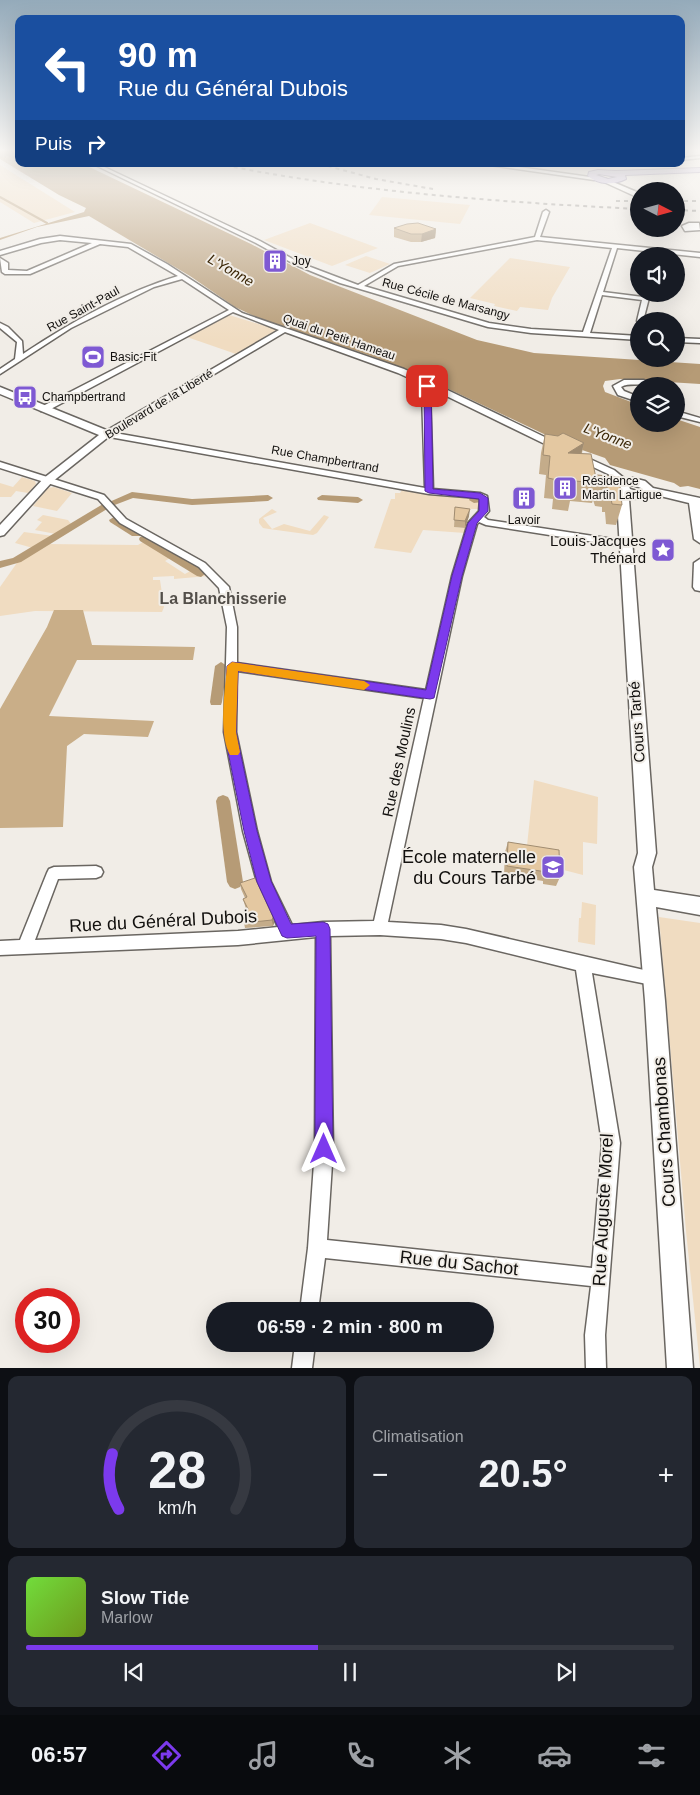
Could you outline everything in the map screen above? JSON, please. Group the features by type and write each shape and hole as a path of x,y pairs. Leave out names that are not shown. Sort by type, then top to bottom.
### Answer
{"main road":[{"name":"Rue Champbertrand","path":"0,390 107,434"},
{"name":"Boulevard de la Liberté","path":"0,532 48,480 107,434"},
{"path":"627,488 640,496 646,494 648,490 697,501 700,539"},
{"name":"Cours Tarbé","path":"627,488 624,499 626,544 647,854 643,867 646,897"},
{"path":"700,563 700,587"},
{"path":"646,897 700,906"},
{"name":"Cours Chambonas","path":"646,897 680,1368"}],"street":[{"name":"Rue Cécile de Marsangy","path":"199,214 258,242 298,264 358,287 488,325 531,331 630,336"},
{"path":"536,238 545,214"},
{"path":"0,253 40,241 60,238 101,241"},
{"path":"358,287 396,265 536,238 630,249"},
{"path":"0,260 5,263 5,272 25,274 101,241"},
{"name":"Quai du Petit Hameau","path":"101,241 130,245 233,310 253,320 401,371 429,384 611,472 627,488"},
{"path":"586,334 615,246"},
{"path":"685,254 700,255"},
{"name":"Rue Saint-Paul","path":"0,372 69,327 152,286 183,277"},
{"path":"600,293 630,295"},
{"path":"44,409 233,310"},
{"path":"0,325 6,328 20,342 19,360"},
{"name":"Boulevard de la Liberté","path":"107,434 284,330"},
{"path":"685,340 700,341"},
{"path":"630,382 624,382 617,386 621,393 630,396"},
{"path":"429,384 426,393 429,491"},
{"path":"685,416 700,420"},
{"name":"Rue Champbertrand","path":"107,434 429,491 480,496 484,500 484,511 478,518"},
{"path":"0,465 101,497 123,520 202,565 224,587 232,627 230,732 264,882 287,931"},
{"path":"478,518 486,522 626,544"},
{"name":"Rue des Moulins","path":"380,928 457,576 473,523 478,518"},
{"path":"232,666 430,695"},
{"path":"25,947 54,873 96,872"},
{"name":"Rue du Général Dubois","path":"0,948 238,938 287,931 380,928 441,932 466,936 583,964 652,978"},
{"path":"310,1302 317,1248 324,1149 323,929"},
{"name":"Rue Auguste Morel","path":"583,964 611,1143 595,1335 596,1368"},
{"name":"Rue du Sachot","path":"317,1248 601,1278"},
{"path":"302,1368 304,1352"}],"shaded area":[{"path":"19,214 68,214 34,223"},
{"path":"370,214 465,214 460,224"},
{"path":"310,223 378,248 332,266 264,240"},
{"path":"366,256 390,264 370,273 345,265"},
{"path":"510,258 570,267 552,298 548,310 520,307 517,311 470,298"},
{"path":"229,315 275,329 275,331 236,354 187,337"},
{"path":"22,477 35,481 36,484 28,493 16,491 11,497 0,497 0,483 13,487"},
{"path":"54,487 72,493 57,511 33,506 48,488"},
{"path":"402,490 476,498 479,501 479,509 468,509 468,516 454,514 454,527 466,528 465,533 423,530 411,553 374,548 391,499 395,499 395,493 400,493"},
{"path":"272,509 277,512 263,518 272,529 284,524 310,531 324,515 329,517 317,533 313,535 263,528 259,523 259,519"},
{"path":"43,515 68,520 71,524 56,534 35,530 42,522 37,520"},
{"path":"24,532 53,536 33,548 15,543"},
{"path":"143,542 170,558 165,561 185,574 192,570 197,573 204,572 208,576 174,579 174,576 153,577 153,580 160,580 164,607 162,612 35,611 0,616 0,587 19,560 45,544 138,545"},
{"path":"54,610 83,610 92,645 195,647 193,660 77,660 49,716 154,721 148,737 84,734 67,746 63,827 0,828 0,709 47,627"},
{"path":"534,780 598,797 597,844 583,842 583,875 556,868 526,855"},
{"path":"582,902 596,905 595,945 578,942"},
{"path":"659,917 700,923 700,1367 686,1231"}],"water":[{"name":"L'Yonne","path":"78,214 188,214 310,275 477,340 534,353 630,359 630,367 685,367 685,363 700,364 700,384 685,383 685,377 630,377 630,380 605,381 603,386 605,392 630,402 630,432 685,432 685,422 700,427 700,489 688,486 680,487 674,483 610,465 605,458 565,444 419,375 371,356 258,318 235,307 190,276 89,216 37,227 0,240 0,238"}],"building":[{"path":"418,223 436,229 422,234 411,234 394,228 407,224"},
{"path":"563,433 584,443 568,453 591,454 597,483 575,481 572,491 556,489 557,480 548,478 550,456 543,455 545,434 558,436"},
{"path":"597,475 619,477 622,505 612,504 607,487 600,487"},
{"path":"455,507 470,509 465,521 454,520"},
{"path":"508,842 559,850 560,877 546,875 547,872 507,866"},
{"path":"255,878 273,917 272,920 244,923 244,910 248,909 243,899 247,897 240,883"}],"waterway":[{"path":"30,214 47,223"},
{"path":"112,503 132,495 192,502 268,498"},
{"path":"322,498 358,500"},
{"path":"0,565 17,560 103,507"},
{"path":"114,520 136,534"},
{"path":"144,539 201,573"},
{"path":"216,702 221,666"},
{"path":"223,801 235,882"}],"slow traffic":[{"path":"234,752 230,732 232,666 364,685"}],"place":[{"name":"Joy","path":"275,261"},
{"name":"Basic-Fit","path":"93,357"},
{"name":"Champbertrand","path":"25,397"},
{"name":"Résidence Martin Lartigue","path":"565,488"},
{"name":"Lavoir","path":"524,498"},
{"name":"Louis Jacques Thénard","path":"663,550"},
{"name":"École maternelle du Cours Tarbé","path":"553,867"}],"district":[{"name":"La Blanchisserie","path":"223,598"}],"route":[{"path":"324,1149 323,929 287,931 264,882 250,831 230,732 232,666 430,695 457,576 473,523 484,511 484,498 429,491 427,386"}]}
